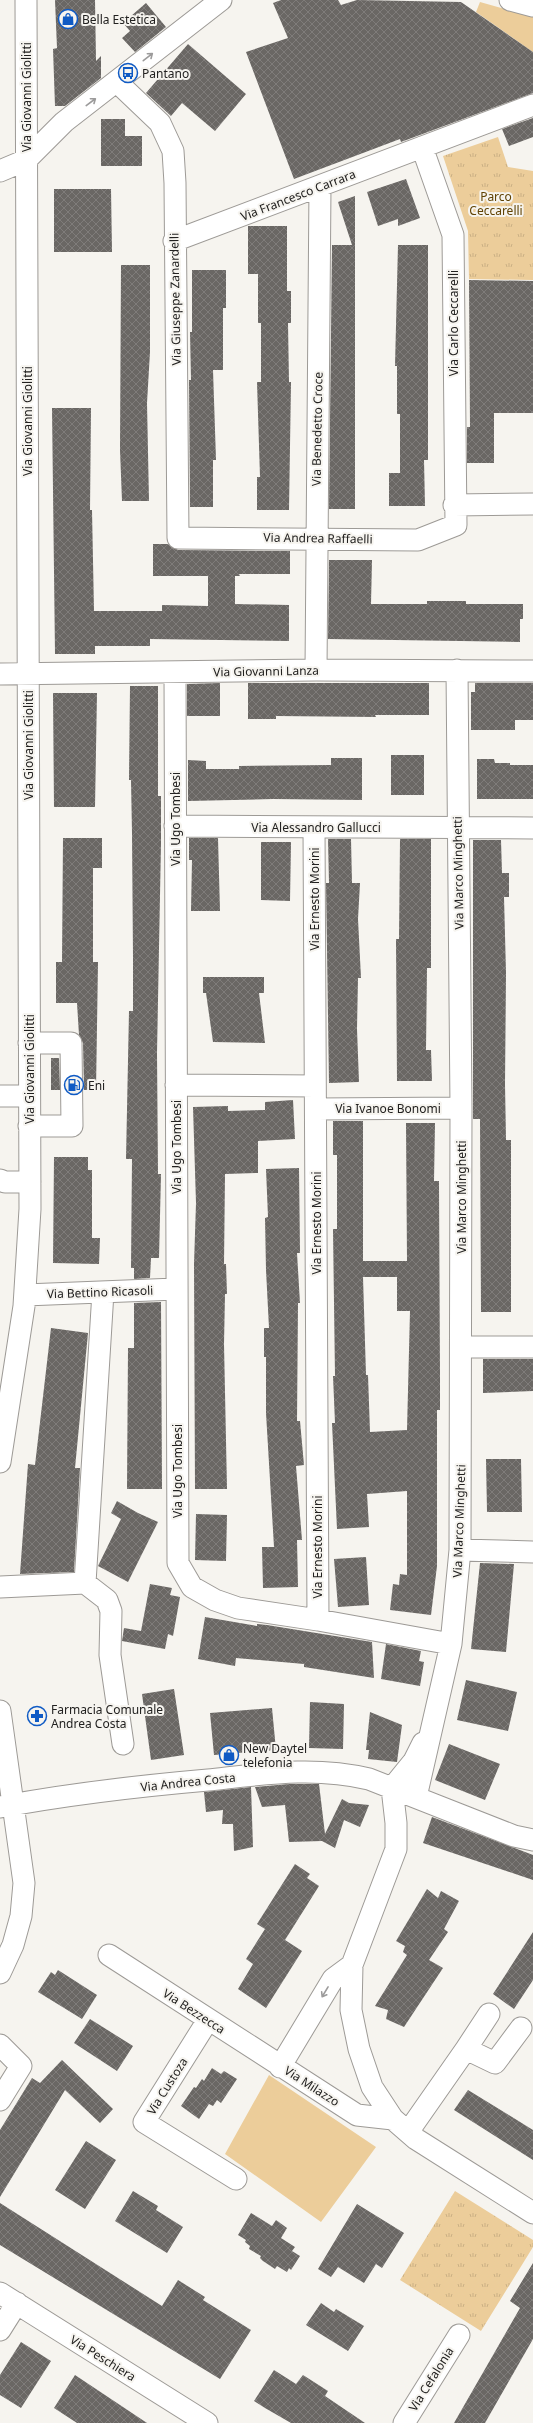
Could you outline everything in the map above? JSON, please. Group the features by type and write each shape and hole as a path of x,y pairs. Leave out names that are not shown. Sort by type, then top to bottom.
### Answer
{"street":[{"name":"Via Giovanni Giolitti","path":"18,0 26,26"},
{"name":"Via Giovanni Giolitti","path":"0,1462 8,1352 25,1295 30,1182 26,0"},
{"path":"0,171 26,160 64,122 221,0"},
{"path":"510,0 533,6"},
{"name":"Via Giuseppe Zanardelli","path":"117,82 160,123 173,151 178,538"},
{"name":"Via Francesco Carrara","path":"174,241 320,187 533,105"},
{"path":"26,116 41,123 53,125 64,122"},
{"name":"Via Carlo Ceccarelli","path":"422,147 453,234 454,505 456,525"},
{"name":"Via Benedetto Croce","path":"316,670 320,187"},
{"path":"454,505 533,504"},
{"name":"Via Andrea Raffaelli","path":"178,538 418,540 456,525"},
{"name":"Via Giovanni Lanza","path":"0,674 316,670 533,670"},
{"name":"Via Marco Minghetti","path":"416,1797 451,1644 460,1550 461,1108 457,670"},
{"name":"Via Ugo Tombesi","path":"175,672 178,1562 192,1587 215,1600 238,1608 318,1620 451,1644"},
{"name":"Via Alessandro Gallucci","path":"175,826 533,828"},
{"name":"Via Ernesto Morini","path":"314,827 314,1086 316,1108 318,1620"},
{"path":"29,1043 71,1043 72,1126 30,1126"},
{"name":"Via Ugo Tombesi","path":"176,1085 314,1086"},
{"path":"0,1096 29,1096"},
{"name":"Via Ivanoe Bonomi","path":"316,1108 461,1108"},
{"path":"0,1180 5,1182 30,1182"},
{"name":"Via Bettino Ricasoli","path":"25,1295 176,1289"},
{"path":"85,1583 103,1292"},
{"path":"461,1347 533,1348"},
{"path":"460,1550 533,1552"},
{"path":"0,1587 85,1583 107,1600 111,1611 110,1655 123,1744"},
{"path":"0,1711 7,1805 24,1883 21,1916 13,1945 0,1973"},
{"name":"Via Marco Minghetti","path":"392,1788 414,1761 434,1722"},
{"name":"Via Andrea Costa","path":"7,1805 173,1783 314,1771 344,1774 392,1788 514,1836 533,1840"},
{"name":"Via Milazzo","path":"392,1788 396,1823 396,1849 352,1965 351,2010 359,2049 372,2087 400,2125"},
{"name":"Via Bezzecca","path":"109,1955 280,2067"},
{"name":"Via Milazzo","path":"352,1965 333,1979 280,2067 358,2115 400,2125 533,2213"},
{"path":"400,2125 466,2049 489,2014"},
{"name":"Via Custoza","path":"208,2020 144,2122 236,2179"},
{"path":"466,2049 495,2063 521,2028"},
{"path":"0,2045 21,2066 0,2100"},
{"path":"0,2330 8,2298"},
{"name":"Via Peschiera","path":"8,2298 207,2423"},
{"name":"Via Cefalonia","path":"404,2423 458,2335"}],"green space":[{"path":"480,2 533,17 533,52 476,12"},
{"name":"Parco Ceccarelli","path":"498,137 508,167 533,171 533,280 469,279 468,231 443,156"},
{"path":"269,2075 376,2147 321,2222 225,2154"},
{"path":"455,2191 533,2240 533,2247 481,2331 400,2280"}],"building":[{"path":"55,0 95,0 96,61 101,56 101,78 65,106 55,106 53,49 57,48"},
{"path":"281,0 338,0 341,5 357,0 461,2 533,52 533,93 401,142 400,139 294,179 246,52 288,38 273,3"},
{"path":"146,3 166,27 135,52 122,38 130,31 123,23"},
{"path":"188,44 246,94 215,131 182,103 171,116 146,93"},
{"path":"533,118 533,137 509,146 502,129"},
{"path":"101,119 125,119 125,136 142,136 142,166 101,166"},
{"path":"406,179 420,218 398,226 398,219 378,226 367,192"},
{"path":"54,189 111,189 112,252 54,252"},
{"path":"355,196 355,509 329,509 332,245 352,245 338,202"},
{"path":"248,226 287,226 287,291 291,291 291,323 288,323 289,382 291,382 289,510 257,510 257,477 260,477 257,382 261,382 261,323 258,323 258,274 248,274"},
{"path":"398,245 428,245 428,460 424,460 425,506 389,506 389,473 400,473 400,414 397,414 397,366 395,366"},
{"path":"121,265 150,265 150,352 147,403 149,501 122,501 120,450"},
{"path":"192,270 226,270 226,308 223,308 223,370 213,370 216,460 213,460 213,507 190,507 189,380 191,380 190,332 192,332"},
{"path":"469,280 533,281 533,413 494,413 494,463 467,463 467,427 470,427"},
{"path":"52,408 91,408 90,510 92,510 94,611 162,611 162,605 208,606 208,576 153,576 153,544 168,544 178,550 290,551 290,574 239,574 240,576 235,576 235,604 289,605 289,641 150,639 150,646 95,646 95,654 55,654"},
{"path":"329,560 372,560 371,604 427,604 427,601 466,601 466,604 523,604 523,619 520,619 520,642 328,639"},
{"path":"220,683 220,716 187,716 187,684"},
{"path":"248,683 429,683 429,715 375,715 376,717 276,716 276,719 248,719"},
{"path":"475,683 533,683 533,720 515,720 515,730 471,730 471,692 475,692"},
{"path":"130,686 158,686 158,796 161,796 157,1053 158,1174 161,1174 159,1258 151,1258 150,1278 134,1279 134,1268 131,1268 132,1159 126,1159 129,1011 133,1011 132,833 131,780 129,780"},
{"path":"53,693 97,693 95,807 54,807"},
{"path":"391,755 424,755 424,795 391,795"},
{"path":"331,758 362,758 362,800 273,799 188,801 188,760 206,761 206,769 239,769 239,766 331,765"},
{"path":"477,759 494,759 495,763 510,763 510,765 533,765 533,799 477,799"},
{"path":"63,838 102,838 102,868 93,868 93,962 98,962 96,1090 84,1090 83,1043 79,1035 77,1003 56,1003 56,962 62,962"},
{"path":"189,838 218,838 220,911 191,911 192,860 189,860"},
{"path":"328,839 351,839 352,883 360,883 358,919 361,978 358,978 357,1029 359,1082 329,1083 326,883 329,883"},
{"path":"400,839 431,839 431,968 427,968 426,1050 431,1050 432,1081 397,1081 396,939 399,939"},
{"path":"473,840 501,840 502,873 509,873 509,897 504,897 506,973 506,1140 511,1140 511,1312 481,1312 480,1119 473,1119"},
{"path":"261,842 291,842 290,901 261,900"},
{"path":"203,977 264,977 264,993 259,993 265,1043 213,1042 206,993 203,993"},
{"path":"51,1058 59,1058 60,1090 51,1090"},
{"path":"293,1100 295,1139 258,1141 258,1173 225,1174 224,1264 226,1264 227,1294 225,1294 224,1344 227,1489 195,1489 194,1264 196,1203 193,1107 228,1106 228,1111 265,1110 265,1102"},
{"path":"333,1121 363,1121 363,1261 407,1261 406,1123 435,1123 434,1181 439,1181 440,1410 437,1410 437,1566 431,1615 390,1610 393,1584 399,1585 400,1574 407,1575 407,1491 367,1494 369,1527 337,1529 332,1423 335,1423 333,1376 335,1376 333,1229 337,1229 337,1155 333,1155","holes":["363,1277 397,1277 397,1311 410,1311 407,1430 370,1432 368,1375 366,1375"]},
{"path":"54,1157 88,1157 88,1170 92,1170 92,1238 100,1238 99,1264 53,1263"},
{"path":"299,1168 300,1253 297,1253 300,1303 298,1303 297,1421 300,1421 304,1465 296,1466 302,1540 297,1540 298,1587 263,1588 262,1547 274,1547 266,1413 266,1357 264,1357 264,1328 269,1328 265,1218 268,1217 266,1169"},
{"path":"161,1302 162,1489 127,1489 128,1348 134,1348 134,1303"},
{"path":"51,1328 88,1333 75,1468 80,1468 74,1572 20,1574 28,1464 35,1465"},
{"path":"483,1359 533,1359 533,1391 483,1393"},
{"path":"486,1459 521,1459 522,1512 487,1512"},
{"path":"117,1501 158,1522 128,1582 98,1566 121,1519 111,1513"},
{"path":"196,1514 227,1515 226,1561 195,1560"},
{"path":"366,1557 369,1605 338,1607 334,1559"},
{"path":"480,1563 514,1564 506,1652 471,1649"},
{"path":"150,1584 172,1588 170,1595 180,1597 173,1636 168,1634 165,1649 122,1641 124,1628 141,1631"},
{"path":"205,1617 257,1626 257,1624 267,1625 372,1642 374,1678 304,1667 304,1664 236,1658 235,1666 198,1659"},
{"path":"386,1644 421,1651 419,1661 424,1662 420,1686 381,1679"},
{"path":"466,1680 517,1692 508,1731 457,1720"},
{"path":"174,1689 184,1755 151,1760 142,1694"},
{"path":"310,1702 344,1704 343,1749 309,1748"},
{"path":"272,1708 276,1750 214,1755 210,1713"},
{"path":"370,1712 402,1725 397,1762 368,1759 369,1750 366,1750"},
{"path":"449,1744 500,1764 485,1800 435,1780"},
{"path":"289,1784 319,1784 325,1834 342,1799 349,1803 369,1805 360,1827 344,1820 335,1848 322,1841 289,1842 285,1805 262,1807 255,1787"},
{"path":"251,1787 253,1847 234,1851 233,1824 222,1824 223,1810 206,1812 204,1792"},
{"path":"432,1817 533,1855 533,1880 423,1843"},
{"path":"295,1864 310,1874 307,1878 319,1886 285,1940 302,1951 266,2008 238,1989 253,1964 246,1959 265,1929 257,1924"},
{"path":"427,1889 438,1898 441,1891 459,1901 444,1929 448,1932 429,1960 443,1968 404,2027 386,2019 388,2010 375,2006 407,1955 403,1952 405,1946 396,1941"},
{"path":"533,1932 533,1980 514,2009 493,1994"},
{"path":"58,1970 97,1995 82,2019 38,1992 51,1972 55,1975"},
{"path":"90,2019 133,2046 117,2071 74,2043"},
{"path":"62,2060 113,2109 100,2123 65,2090 0,2197 0,2130 32,2078 40,2083"},
{"path":"212,2068 221,2074 224,2071 237,2079 221,2103 217,2100 213,2106 209,2104 199,2119 181,2106 194,2087 196,2088 202,2079 204,2081"},
{"path":"468,2090 533,2130 533,2160 454,2110"},
{"path":"86,2141 116,2160 85,2209 55,2190"},
{"path":"133,2191 158,2206 156,2210 183,2227 167,2253 115,2221"},
{"path":"0,2203 162,2306 178,2280 205,2297 203,2300 251,2330 220,2379 0,2245"},
{"path":"357,2204 404,2233 382,2268 376,2264 364,2283 338,2267 331,2277 318,2269"},
{"path":"251,2213 272,2226 276,2220 287,2228 281,2238 295,2247 292,2251 300,2256 291,2270 289,2268 287,2272 277,2266 275,2269 263,2261 260,2258 261,2256 249,2249 250,2246 245,2242 246,2240 238,2235"},
{"path":"533,2263 533,2339 485,2423 454,2423 520,2308 510,2301"},
{"path":"321,2303 334,2312 336,2309 364,2326 348,2351 306,2325"},
{"path":"21,2342 51,2361 21,2408 0,2395 0,2375"},
{"path":"274,2370 296,2384 303,2375 328,2391 325,2396 365,2423 291,2423 265,2408 254,2401"},
{"path":"75,2375 147,2423 77,2423 54,2408"}],"place":[{"name":"Bella Estetica","path":"68,19"},
{"name":"Pantano","path":"128,73"},
{"name":"Eni","path":"74,1085"},
{"name":"Farmacia Comunale Andrea Costa","path":"37,1716"},
{"name":"New Daytel telefonia","path":"229,1755"}]}
